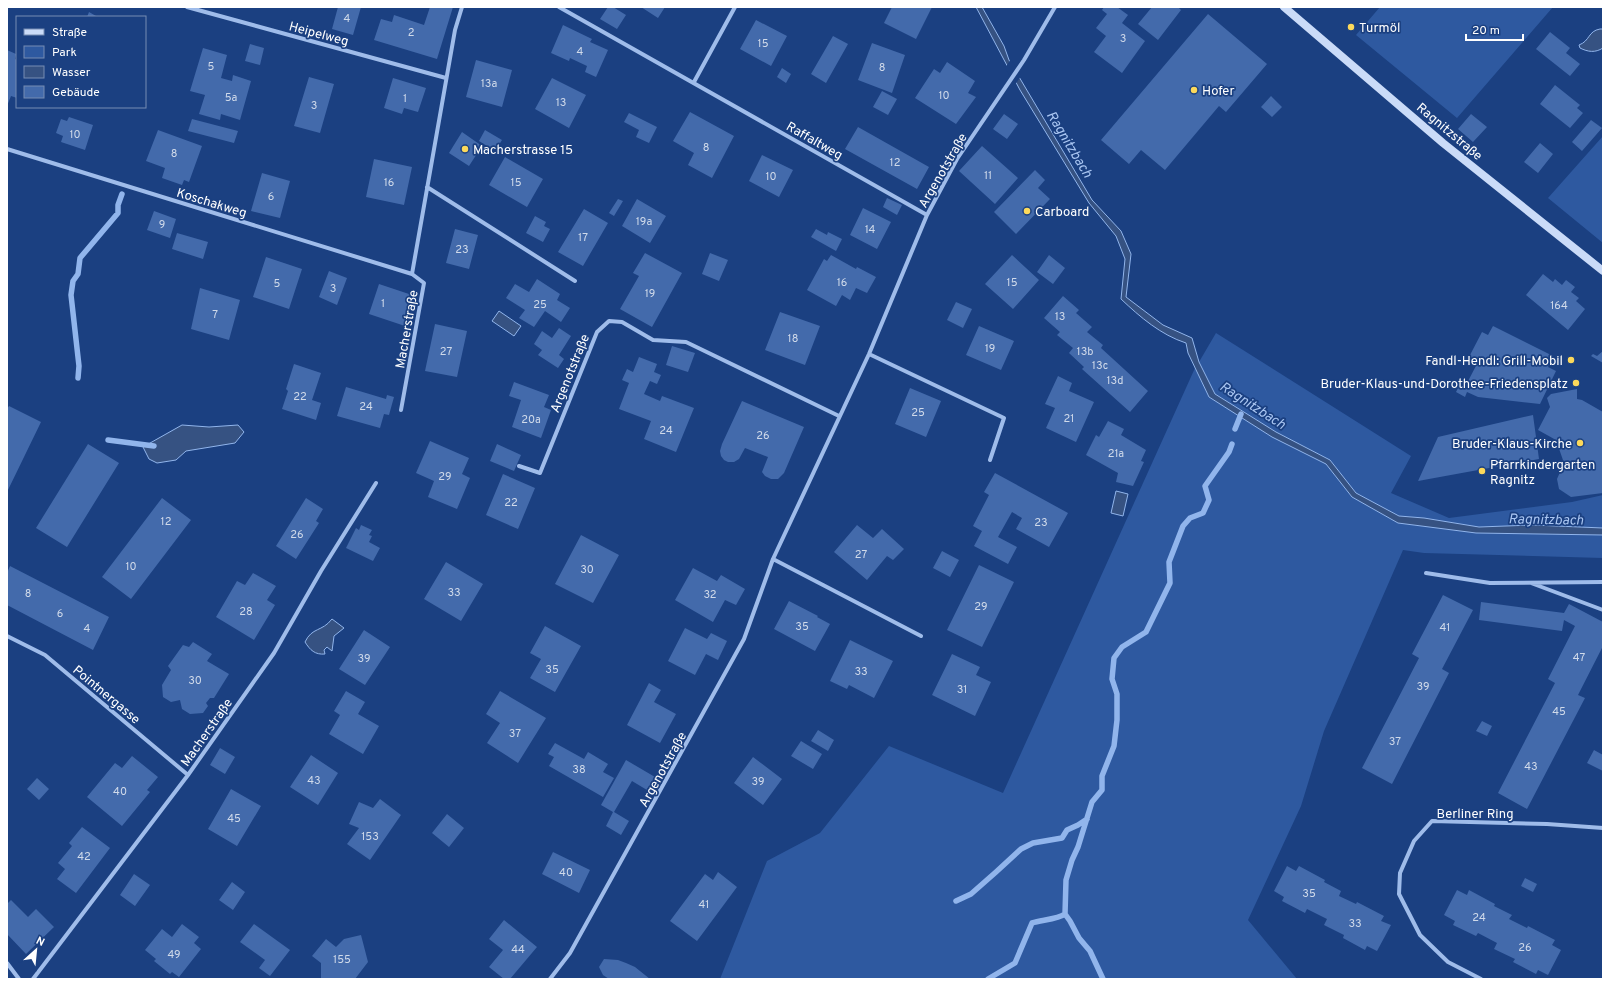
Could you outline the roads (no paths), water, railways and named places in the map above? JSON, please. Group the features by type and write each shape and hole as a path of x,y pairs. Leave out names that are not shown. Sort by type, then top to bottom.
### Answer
{"main road":[{"name":"Ragnitzstraße","path":"1284,7 1443,142 1603,271"}],"street":[{"name":"Heipelweg","path":"187,7 446,78"},
{"name":"Macherstraße","path":"401,410 424,283 412,274 446,78 455,30 462,7"},
{"name":"Raffaltweg","path":"559,7 927,214"},
{"path":"694,82 735,7"},
{"name":"Argenotstraße","path":"550,979 570,953 744,640 773,559 869,354 927,214 958,159 1024,60 1055,7"},
{"name":"Koschakweg","path":"7,149 412,274"},
{"path":"427,187 575,282"},
{"name":"Argenotstraße","path":"519,466 540,473 597,332 609,321 622,322 653,340 686,342 839,416"},
{"path":"869,354 1004,418 990,460"},
{"name":"Macherstraße","path":"33,979 188,775 274,653 321,571 376,483"},
{"path":"773,559 921,636"},
{"path":"1426,573 1490,583 1603,582"},
{"path":"1529,582 1603,610"},
{"name":"Pointnergasse","path":"7,636 45,655 188,775"},
{"name":"Berliner Ring","path":"1481,979 1448,962 1420,934 1411,919 1399,894 1400,873 1414,841 1432,821 1547,824 1603,828"},
{"path":"7,963 20,979"}],"water":[{"name":"Ragnitzbach","path":"976,7 982,7 1004,46 1009,60 1092,200 1121,231 1131,254 1126,297 1163,325 1192,338 1199,362 1215,394 1276,432 1330,460 1356,493 1399,516 1424,518 1479,527 1533,525 1603,528 1603,535 1476,533 1398,523 1352,497 1326,464 1272,437 1209,397 1188,353 1186,343 1177,340 1159,330 1143,319 1121,299 1125,259 1116,236 1089,203 1020,90"},
{"path":"1603,29 1603,48 1597,51 1592,51 1580,48 1579,45 1583,43 1593,32"},
{"path":"499,311 521,326 514,336 492,321"},
{"path":"182,425 209,427 238,425 244,432 235,443 186,451 176,460 157,463 149,459 143,447"},
{"path":"1116,491 1128,494 1123,516 1111,513"},
{"path":"332,619 344,628 334,636 332,651 327,647 324,650 325,654 316,653 311,650 305,642 311,634 325,626"}],"waterway":[{"path":"78,378 79,366 71,295 73,281 78,274 80,258 118,213 118,205 122,194"},
{"path":"1235,429 1241,414"},
{"path":"108,440 154,446"},
{"path":"1103,979 1090,951 1079,938 1065,914 1066,880 1092,802 1102,790 1102,776 1114,746 1117,720 1117,694 1112,679 1114,658 1122,647 1146,632 1170,583 1169,562 1183,526 1190,518 1203,513 1209,500 1205,486 1229,452 1232,444"},
{"path":"956,901 971,894 1021,849 1033,843 1062,838 1067,830 1087,819"},
{"path":"988,979 1015,963 1032,923 1065,914"}],"place":[{"name":"Turmöl","path":"1351,27"},
{"name":"Hofer","path":"1194,90"},
{"name":"Macherstrasse 15","path":"465,149"},
{"name":"Carboard","path":"1027,211"},
{"name":"Fandl-Hendl: Grill-Mobil","path":"1571,360"},
{"name":"Bruder-Klaus-und-Dorothee-Friedensplatz","path":"1576,383"},
{"name":"Bruder-Klaus-Kirche","path":"1580,443"},
{"name":"Pfarrkindergarten Ragnitz","path":"1482,471"}]}
